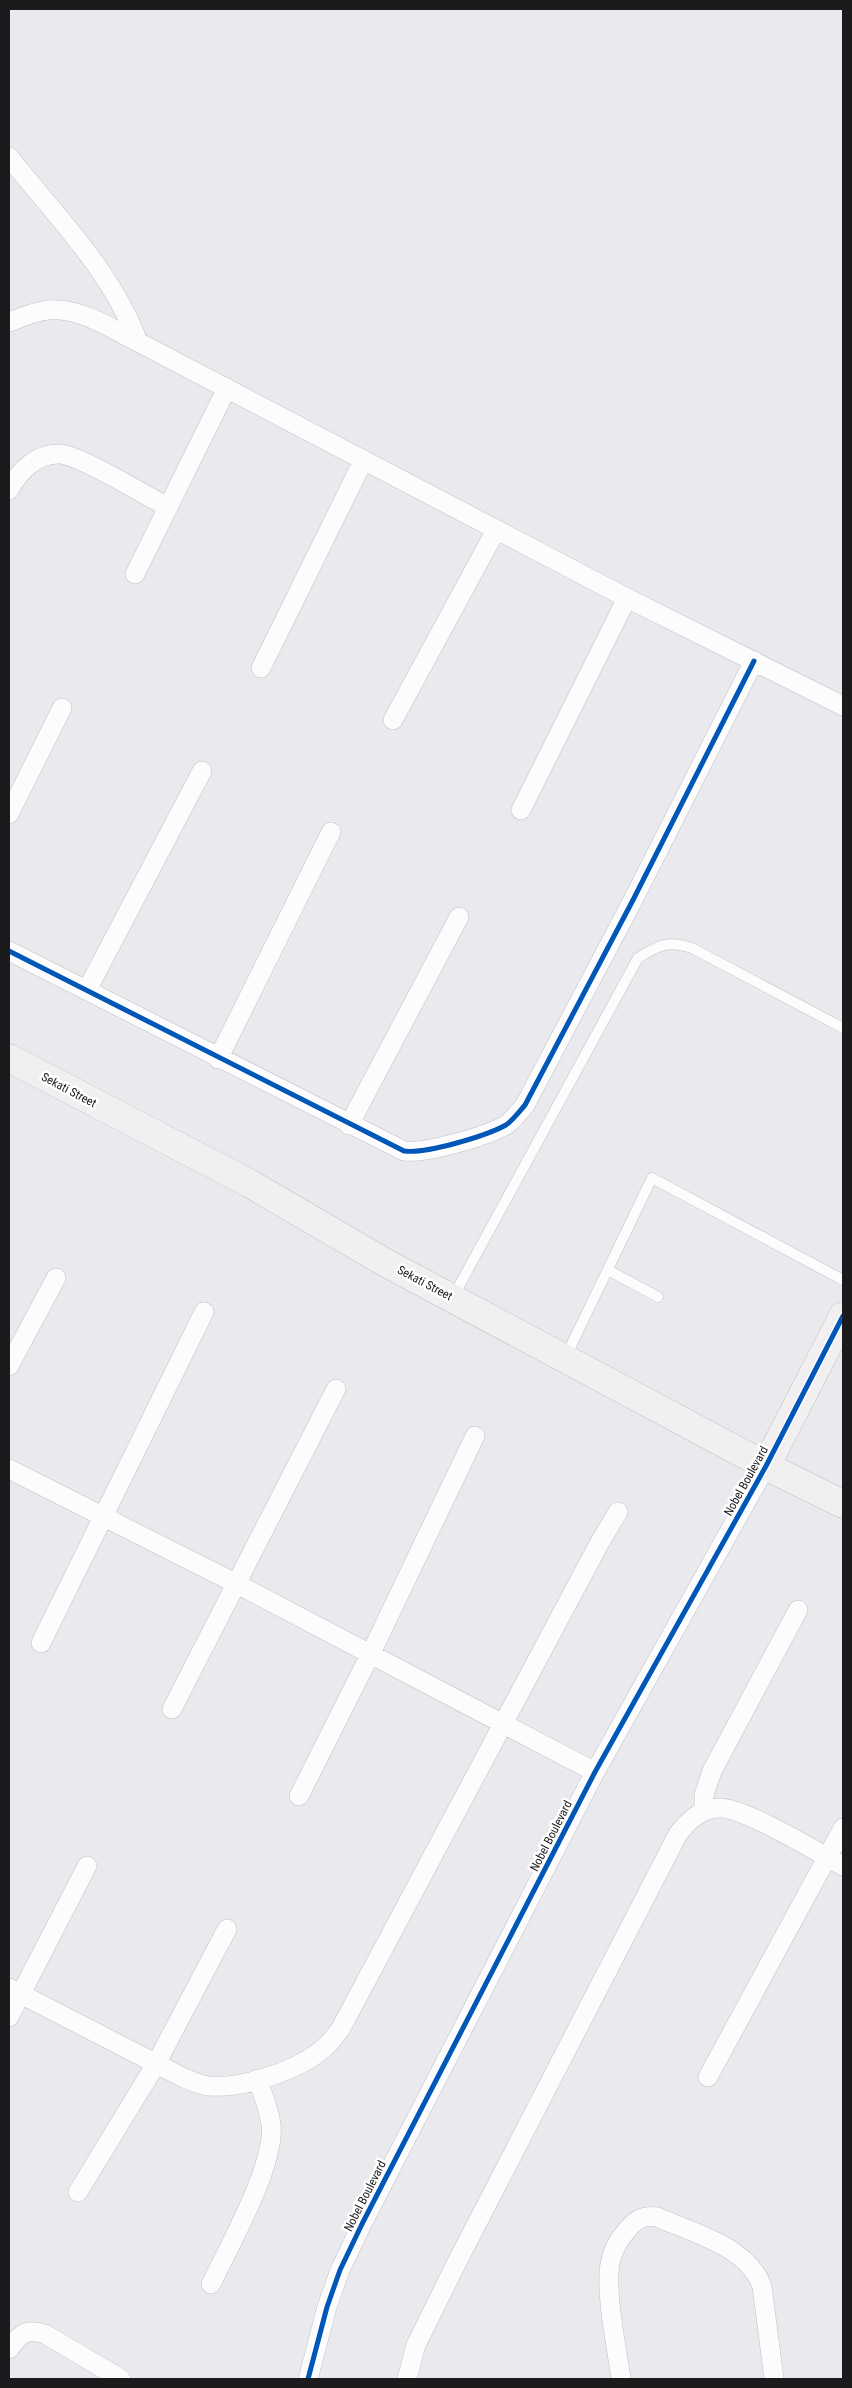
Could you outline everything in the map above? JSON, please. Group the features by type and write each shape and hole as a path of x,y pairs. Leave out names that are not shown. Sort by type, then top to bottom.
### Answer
{"street":[{"path":"9,157 84,250 114,291 138,342"},
{"path":"9,322 42,310 65,310 84,316 227,388 627,598 843,706"},
{"path":"135,574 227,388"},
{"path":"9,490 24,468 36,460 49,455 61,454 78,459 168,507"},
{"path":"261,668 363,461"},
{"path":"393,720 496,530"},
{"path":"521,810 627,598"},
{"path":"9,951 397,1149 414,1152 508,1124 525,1105 754,661"},
{"path":"9,814 62,708"},
{"path":"87,990 202,771"},
{"path":"218,1059 331,832"},
{"path":"350,1125 459,917"},
{"name":"Sekati Street","path":"9,1058 249,1183 386,1263 766,1466 843,1504"},
{"path":"9,1366 56,1278"},
{"path":"41,1643 204,1312"},
{"name":"Nobel Boulevard","path":"308,2379 327,2307 340,2270 362,2224 595,1772 766,1466 843,1316"},
{"path":"172,1709 238,1584 336,1389"},
{"path":"299,1796 371,1653 475,1436"},
{"path":"9,1469 238,1584 595,1772"},
{"path":"15,1991 184,2078 207,2086 228,2086 258,2079 303,2062 324,2049 333,2039 618,1512"},
{"path":"704,1811 704,1795 712,1770 798,1610"},
{"path":"407,2379 416,2346 457,2262 678,1834 685,1824 704,1811 719,1808 742,1812 835,1862"},
{"path":"708,2077 835,1862 843,1828"},
{"path":"9,2017 15,1991 87,1866"},
{"path":"78,2192 156,2064 227,1929"},
{"path":"211,2284 261,2178 268,2150 271,2125 258,2079"},
{"path":"621,2379 609,2285 610,2263 615,2247 624,2233 632,2224 648,2216 657,2217 737,2254 757,2274 762,2286 774,2379"},
{"path":"9,2349 21,2335 28,2331 36,2331 45,2334 121,2379"}],"lane":[{"path":"452,1298 638,958 662,944 676,943 692,948 843,1028"},
{"path":"565,1358 652,1178 843,1280"},
{"path":"608,1270 658,1297"}],"cycle path":[{"path":"9,951 404,1151 441,1147 485,1134 506,1125 525,1105 633,900 754,661"},
{"path":"308,2379 327,2307 340,2270 362,2224 595,1772 766,1466 843,1316"}]}
